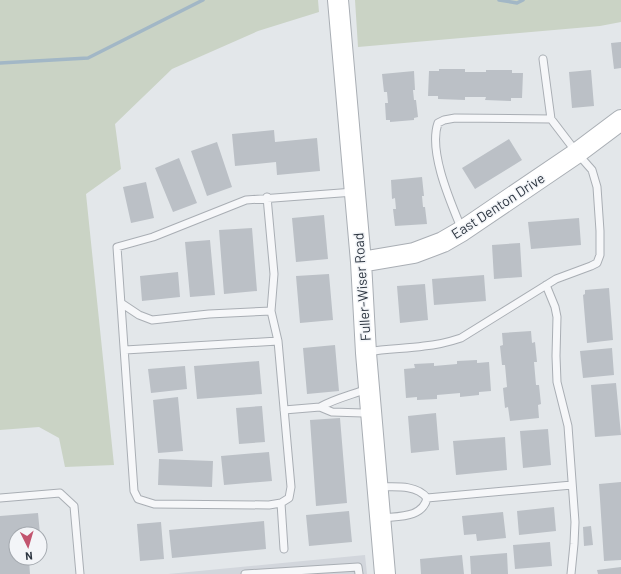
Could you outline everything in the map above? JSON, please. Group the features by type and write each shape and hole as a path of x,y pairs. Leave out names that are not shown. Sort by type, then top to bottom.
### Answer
{"street":[{"name":"Fuller-Wiser Road","path":"338,0 361,262 366,353 385,574"},
{"name":"East Denton Drive","path":"361,262 414,253 443,242 462,231 577,153 621,120"}],"lane":[{"path":"366,353 382,349 444,343 461,338 556,279 597,263 600,255 600,231 597,187 592,170 551,119 543,59"},
{"path":"462,231 446,190 437,159 436,130 438,123 455,118 551,119"},
{"path":"267,197 274,274 272,311 278,341 291,487 289,498 281,503 269,505 154,504 138,499 134,491 117,247 153,237 246,200 267,197 354,192"},
{"path":"546,285 555,307 557,317 557,382 568,426 575,522 571,574"},
{"path":"121,303 138,315 152,320 209,314 272,311"},
{"path":"125,350 278,341"},
{"path":"284,410 320,407 330,402 369,389"},
{"path":"320,407 332,412 363,414 372,419"},
{"path":"427,498 572,485"},
{"path":"377,487 399,487 416,490 423,493 427,498"},
{"path":"0,498 60,493 74,506 80,574"},
{"path":"380,518 407,515 417,512 423,508 427,498"},
{"path":"281,503 284,549"},
{"path":"245,574 358,567 359,574"}],"shaded area":[{"path":"365,555 367,574 168,574"}],"green space":[{"path":"0,0 318,0 319,12 258,31 172,69 115,124 121,169 86,194 114,465 65,467 59,438 39,427 0,430"},
{"path":"355,0 621,0 621,22 600,26 358,47"}],"building":[{"path":"621,42 621,68 614,69 611,43"},
{"path":"439,69 465,69 465,72 512,70 512,73 523,73 522,98 511,98 511,101 485,100 486,97 465,97 465,100 438,99 438,96 428,96 429,71 439,71"},
{"path":"591,70 594,106 572,108 569,72"},
{"path":"414,71 415,90 413,90 418,117 414,118 414,120 390,122 390,120 386,120 385,103 388,103 387,92 384,92 382,74"},
{"path":"274,130 275,142 317,138 320,171 277,175 276,162 235,166 232,134"},
{"path":"509,139 522,160 475,189 462,168"},
{"path":"217,142 232,187 207,196 191,151"},
{"path":"179,158 197,203 173,212 155,168"},
{"path":"422,177 424,196 422,196 423,207 425,207 427,224 395,226 393,209 396,209 395,198 392,199 391,180"},
{"path":"146,182 154,218 131,223 123,187"},
{"path":"324,215 328,259 296,262 292,218"},
{"path":"579,218 581,245 531,249 528,222"},
{"path":"252,228 257,291 224,294 219,230"},
{"path":"210,240 215,295 190,297 185,242"},
{"path":"520,243 522,277 494,279 492,245"},
{"path":"178,272 180,297 142,301 140,276"},
{"path":"329,274 333,320 300,323 296,276"},
{"path":"484,275 486,301 434,305 432,279"},
{"path":"425,284 428,320 400,323 397,286"},
{"path":"609,288 613,340 587,343 583,295 585,294 585,290"},
{"path":"531,331 532,343 535,342 537,362 534,362 536,385 539,385 541,404 538,405 539,418 510,421 508,407 505,408 503,388 507,387 505,365 502,365 500,346 503,345 502,333"},
{"path":"335,345 339,391 307,394 303,348"},
{"path":"612,348 614,375 583,378 580,351"},
{"path":"477,360 477,363 489,362 491,391 479,392 479,395 460,397 460,393 437,395 437,399 417,400 417,397 406,398 404,369 415,368 414,364 434,363 434,366 457,364 457,361"},
{"path":"259,361 262,394 197,399 194,366"},
{"path":"185,366 187,389 151,393 148,369"},
{"path":"616,383 621,435 595,437 591,385"},
{"path":"178,397 183,451 158,453 153,400"},
{"path":"262,406 265,442 239,444 236,408"},
{"path":"436,413 439,450 411,453 408,416"},
{"path":"340,418 347,503 316,506 310,420"},
{"path":"548,429 551,465 523,468 520,431"},
{"path":"505,437 507,470 456,475 453,441"},
{"path":"269,452 272,481 224,485 221,456"},
{"path":"159,459 213,461 212,487 158,485"},
{"path":"621,482 621,560 604,561 599,484"},
{"path":"554,507 556,531 519,535 517,511"},
{"path":"349,511 352,542 309,546 306,515"},
{"path":"503,512 506,538 477,541 476,534 464,535 462,516"},
{"path":"38,513 39,526 8,526 8,566 29,566 30,574 0,574 0,516"},
{"path":"264,521 266,549 172,558 169,530"},
{"path":"161,522 164,559 140,561 137,524"},
{"path":"591,526 593,545 584,546 583,527"},
{"path":"550,542 552,566 515,569 513,545"},
{"path":"507,553 508,574 471,574 470,556"},
{"path":"462,555 464,574 421,574 420,559"},
{"path":"621,567 621,574 598,574 597,570"}],"waterway":[{"path":"0,63 88,58 203,0"},
{"path":"499,0 517,3 523,0"}]}
